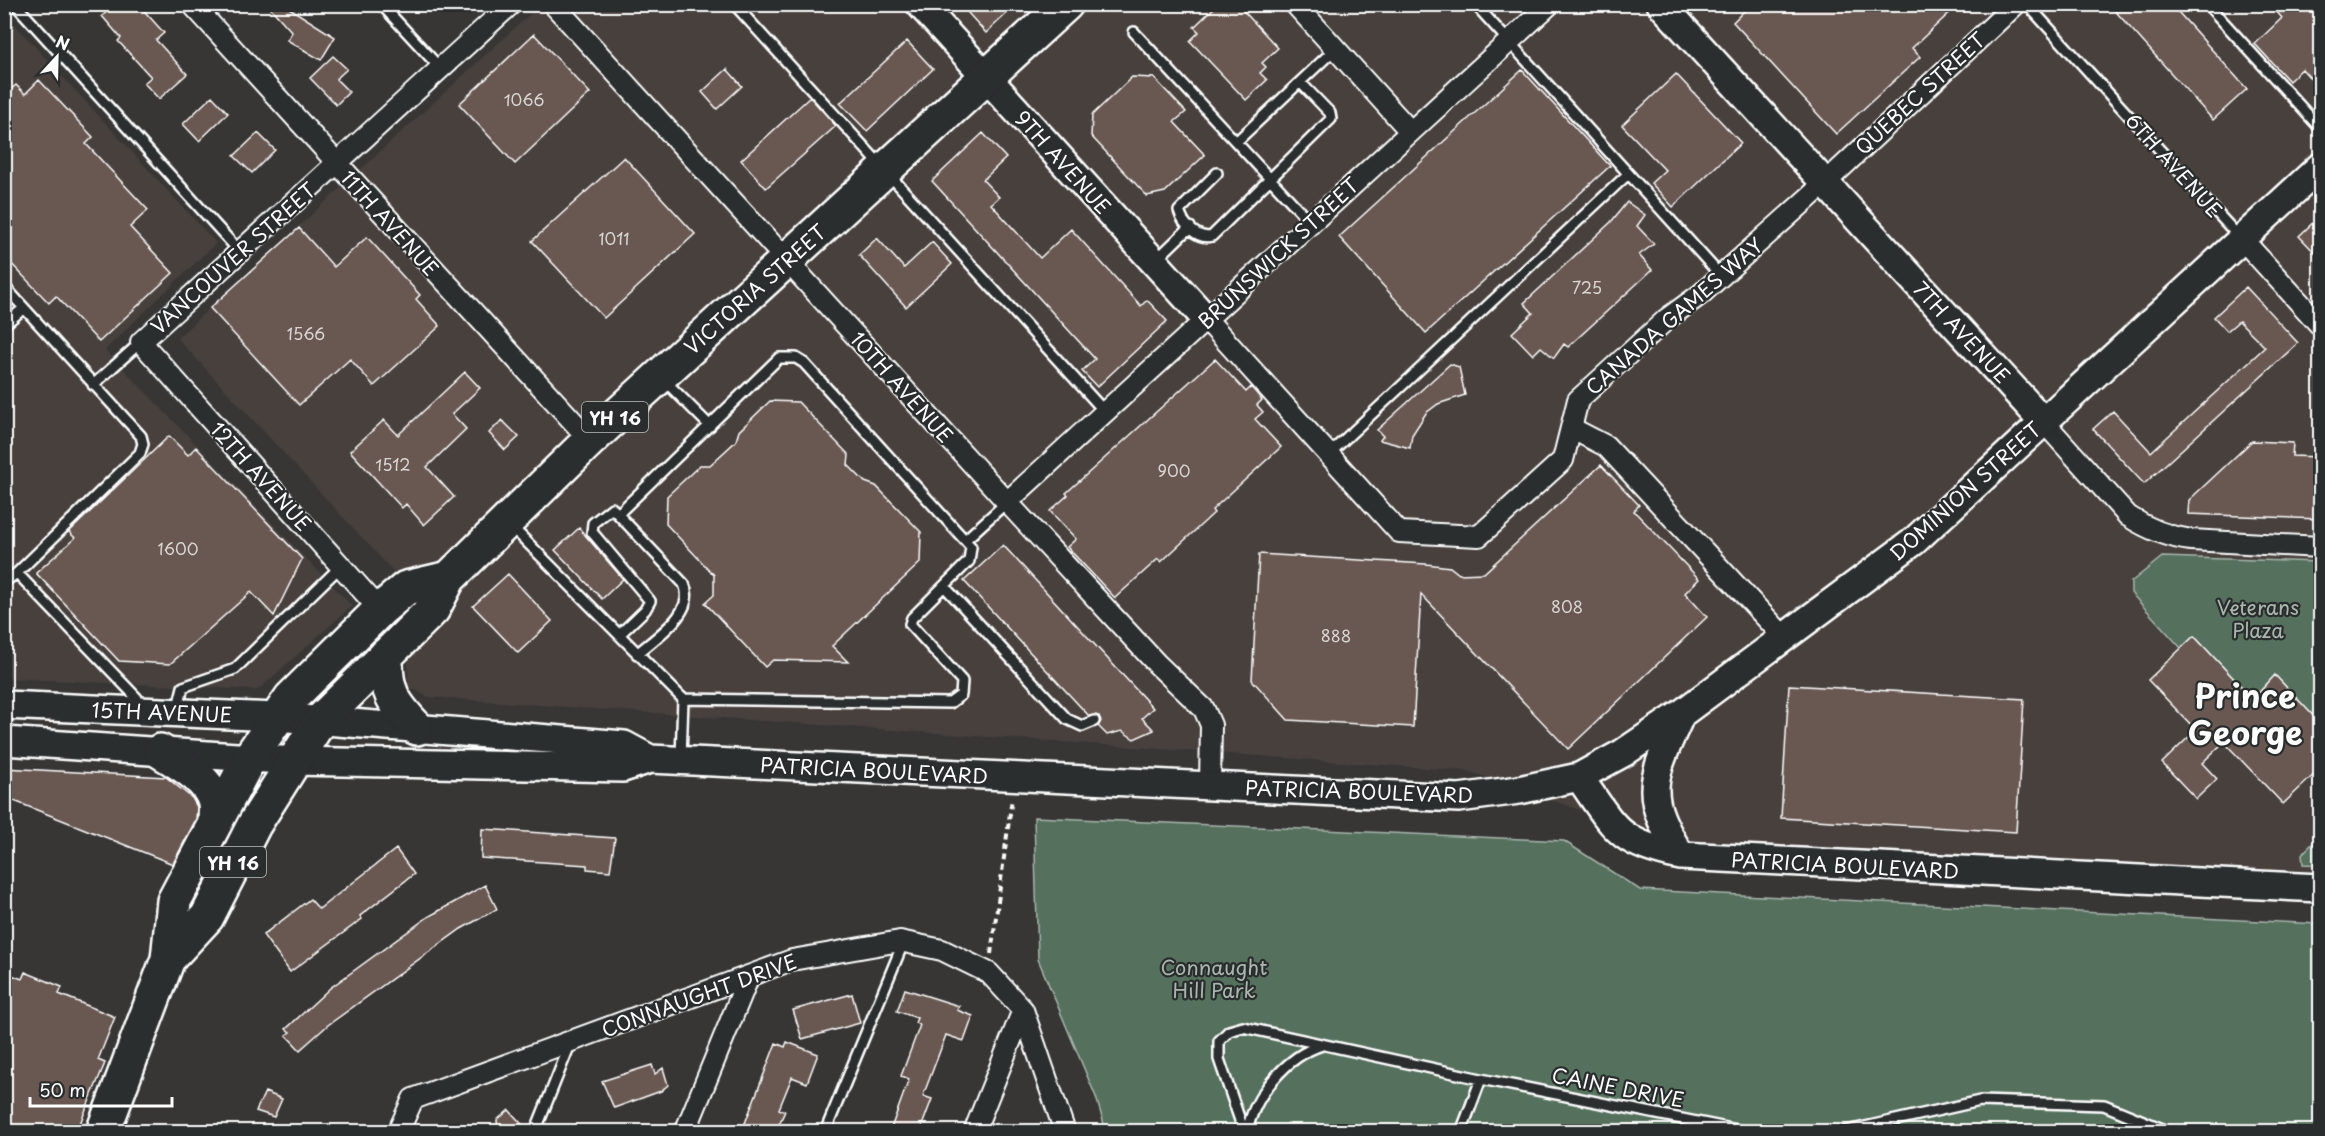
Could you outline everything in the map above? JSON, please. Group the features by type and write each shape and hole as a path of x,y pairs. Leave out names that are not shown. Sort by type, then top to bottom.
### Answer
{"highway":[{"name":"VICTORIA STREET","path":"168,959 207,917 254,825 319,722 432,609 449,578 590,440 1066,4"},
{"name":"VICTORIA STREET","path":"103,1131 168,959 174,901 250,757 276,717 327,661 380,610 406,588 449,578"},
{"path":"387,655 386,680 396,705 417,728"},
{"path":"160,751 186,767 204,785 215,802 215,822"}],"main road":[{"name":"9TH AVENUE","path":"920,4 1206,319"},
{"name":"7TH AVENUE","path":"1661,4 2043,421"},
{"name":"DOMINION STREET","path":"1579,777 1623,753 1681,714 1913,542 2320,168"},
{"name":"15TH AVENUE","path":"4,705 276,717 319,722"},
{"path":"1681,714 1663,755 1654,790 1655,808 1662,825 1681,856"},
{"name":"PATRICIA BOULEVARD","path":"319,722 624,745 650,759"},
{"name":"15TH AVENUE","path":"4,741 295,761"},
{"name":"PATRICIA BOULEVARD","path":"295,761 623,768 650,759 1459,798 1519,790 1579,777 1617,832 1646,849 1681,856 2320,888"}],"street":[{"name":"11TH AVENUE","path":"192,4 590,440"},
{"name":"VANCOUVER STREET","path":"141,342 510,4"},
{"name":"10TH AVENUE","path":"552,4 1007,502 1157,664 1204,709 1211,725 1210,785"},
{"path":"1295,4 1410,131"},
{"name":"BRUNSWICK STREET","path":"1007,502 1550,4"},
{"name":"QUEBEC STREET","path":"1825,183 2016,4"},
{"name":"CANADA GAMES WAY","path":"1206,319 1399,532 1479,536 1563,460 1578,400 1668,318 1721,276 1825,183"},
{"name":"6TH AVENUE","path":"2242,239 2320,326"},
{"name":"12TH AVENUE","path":"141,342 380,610"},
{"name":"7TH AVENUE","path":"2043,421 2128,516 2143,526 2174,538 2320,547"},
{"path":"1571,428 1606,446 1784,637"},
{"name":"CONNAUGHT DRIVE","path":"398,1131 413,1099 792,960 904,941 942,950 989,973 1023,1010 1065,1131"},
{"path":"685,1131 748,976"},
{"path":"974,1131 1023,1010"}],"lane":[{"path":"15,4 240,252"},
{"path":"381,4 440,68"},
{"path":"734,4 1105,412"},
{"path":"1475,4 1721,276"},
{"name":"6TH AVENUE","path":"2027,4 2242,239"},
{"path":"2207,4 2320,128"},
{"path":"1134,32 1311,223"},
{"path":"1236,142 1335,49"},
{"path":"1217,173 1179,212 1181,218 1198,236 1212,236 1331,119 1330,113 1300,82"},
{"path":"1328,455 1628,175"},
{"path":"1154,261 1190,227"},
{"path":"4,286 141,436 143,444 140,453 17,573 4,582"},
{"path":"4,325 24,308"},
{"path":"93,385 141,342"},
{"path":"507,522 683,699 950,703 961,694 962,681 910,624 912,618 969,561 971,547 804,363 796,358 779,358 619,513"},
{"path":"660,376 710,426"},
{"path":"965,540 1007,502"},
{"path":"619,635 645,610 650,601 592,532 593,523 609,509 619,513 684,584 688,593 688,601 683,611 638,654"},
{"path":"176,713 183,687 236,669 341,566"},
{"path":"17,573 137,698 137,711"},
{"path":"944,585 1067,719 1082,726 1094,721"},
{"path":"681,760 683,699"},
{"path":"825,1131 904,941"},
{"name":"CAINE DRIVE","path":"1245,1131 1219,1059 1219,1041 1229,1030 1243,1027 1481,1079 1747,1131"},
{"path":"535,1131 571,1041"},
{"name":"CAINE DRIVE","path":"1245,1131 1257,1102 1293,1059 1305,1050 1324,1044"},
{"path":"1461,1131 1481,1079"},
{"path":"1843,1131 1980,1101 2104,1106 2170,1131"}],"path":[{"path":"989,973 1015,778"}],"shaded area":[{"path":"540,5 2320,5 2320,874 1663,839 1468,771 428,697 408,686 408,660 442,624 177,338"},
{"path":"5,14 216,243 105,350 352,606 258,690 5,678"}],"green space":[{"name":"Veterans Plaza","path":"2162,557 2320,562 2320,723 2275,675 2253,699 2194,636 2181,648 2131,593 2131,582"},
{"name":"Connaught Hill Park","path":"1034,817 1564,841 1640,890 2320,924 2320,1131 1106,1131 1096,1097 1038,959"},
{"path":"2320,836 2320,865 2303,864 2302,854"}],"building":[{"path":"116,4 138,4 164,33 156,40 187,74 159,99 144,83 151,77 118,41 121,38 102,16"},
{"path":"267,4 283,4 335,37 321,60 287,40 292,32"},
{"path":"960,4 1017,4 986,33"},
{"path":"1218,4 1237,4 1278,48 1262,63 1266,67 1260,73 1267,80 1246,100 1190,41 1199,32 1194,27"},
{"path":"1751,4 1959,4 1912,48 1920,57 1836,134 1733,22"},
{"path":"2109,4 2171,4 2247,89 2213,120"},
{"path":"2270,4 2320,4 2320,89 2302,69 2289,81 2255,44 2282,18"},
{"path":"534,34 590,93 515,164 459,104"},
{"path":"907,41 933,69 867,131 840,103"},
{"path":"333,56 347,69 336,79 349,92 336,105 310,78"},
{"path":"727,69 742,86 717,109 702,92"},
{"path":"1522,70 1610,166 1426,333 1339,237"},
{"path":"1676,74 1741,143 1673,207 1651,183 1665,170 1622,125"},
{"path":"1132,77 1154,78 1186,112 1174,122 1205,155 1165,192 1147,196 1091,136 1092,115"},
{"path":"39,80 93,137 86,144 148,210 130,227 173,273 99,342 56,296 49,303 4,256 4,95 16,85 25,94"},
{"path":"212,96 228,113 199,141 183,124"},
{"path":"810,97 836,126 766,188 741,160"},
{"path":"258,133 275,150 252,173 234,156"},
{"path":"983,133 1006,158 983,180 999,197 991,204 1040,258 1071,229 1141,306 1147,300 1167,321 1097,387 1082,371 1095,359 932,181"},
{"path":"624,157 695,234 604,318 532,241"},
{"path":"1627,202 1645,215 1637,226 1654,244 1639,255 1652,270 1568,347 1564,344 1554,358 1541,347 1533,355 1512,333 1533,313 1524,303 1611,222"},
{"path":"2320,216 2320,258 2299,236"},
{"path":"299,228 334,267 367,237 420,295 416,299 440,326 374,386 350,359 299,405 210,308"},
{"path":"877,238 904,268 932,242 952,264 906,307 859,255"},
{"path":"2246,287 2298,343 2144,484 2093,429 2113,411 2151,452 2265,347 2239,321 2227,331 2214,317"},
{"path":"1215,359 1246,392 1251,387 1262,400 1257,405 1263,412 1255,419 1281,447 1212,510 1214,513 1161,562 1158,559 1115,598 1067,547 1076,539 1050,511 1068,495 1066,493"},
{"path":"1450,364 1459,367 1465,395 1438,404 1426,413 1412,435 1410,448 1380,440 1383,436 1377,430"},
{"path":"465,372 480,388 452,414 466,429 427,467 454,497 424,525 406,504 402,508 350,451 384,420 398,435"},
{"path":"770,401 798,402 849,455 848,465 865,482 876,486 921,532 920,563 832,646 848,662 773,660 765,667 705,603 714,595 714,575 666,524 667,496 700,465 710,465 736,441 739,431"},
{"path":"502,420 519,437 505,450 489,433"},
{"path":"169,436 188,455 196,447 302,559 274,616 251,592 170,664 119,661 36,573 75,538 69,532"},
{"path":"2252,441 2293,443 2292,456 2320,457 2320,519 2188,514 2189,500"},
{"path":"1601,465 1639,505 1634,511 1699,579 1685,593 1707,617 1568,749 1421,594 1413,727 1288,720 1252,680 1259,554 1426,564 1450,567 1459,574 1484,573"},
{"path":"579,528 623,579 602,599 555,550"},
{"path":"1003,545 1153,708 1142,718 1154,730 1134,739 1122,731 1107,735 1098,726 1101,721 1099,716 1089,716 964,581"},
{"path":"508,574 552,621 518,653 473,606"},
{"path":"2194,636 2253,699 2275,675 2320,723 2320,769 2283,804 2224,742 2202,763 2217,779 2196,799 2162,763 2196,730 2148,680"},
{"path":"1789,685 2024,699 2016,832 1781,818"},
{"path":"4,768 166,777 192,798 197,807 196,819 173,864 4,797"},
{"path":"482,829 615,838 610,871 587,869 587,865 481,858"},
{"path":"396,849 414,874 360,916 362,919 290,972 263,935 310,899 319,909"},
{"path":"485,885 497,909 461,929 328,1025 300,1050 286,1035 290,1032 286,1029 330,988 428,917"},
{"path":"4,972 22,979 25,972 62,987 59,994 115,1017 98,1060 105,1063 77,1131 4,1131"},
{"path":"905,989 959,1006 957,1010 973,1016 964,1041 946,1035 923,1096 932,1099 920,1131 890,1131 909,1079 901,1076 920,1025 915,1023 917,1018 897,1011"},
{"path":"852,994 860,1023 802,1039 793,1010"},
{"path":"787,1042 818,1054 807,1083 792,1077 779,1109 785,1111 776,1131 742,1131 776,1043 785,1047"},
{"path":"652,1065 655,1074 663,1068 668,1085 661,1091 614,1108 602,1081"},
{"path":"265,1092 282,1099 274,1117 256,1111"},
{"path":"509,1110 528,1131 498,1131 497,1120"}],"district":[{"name":"Prince George","path":"2245,714"}]}
